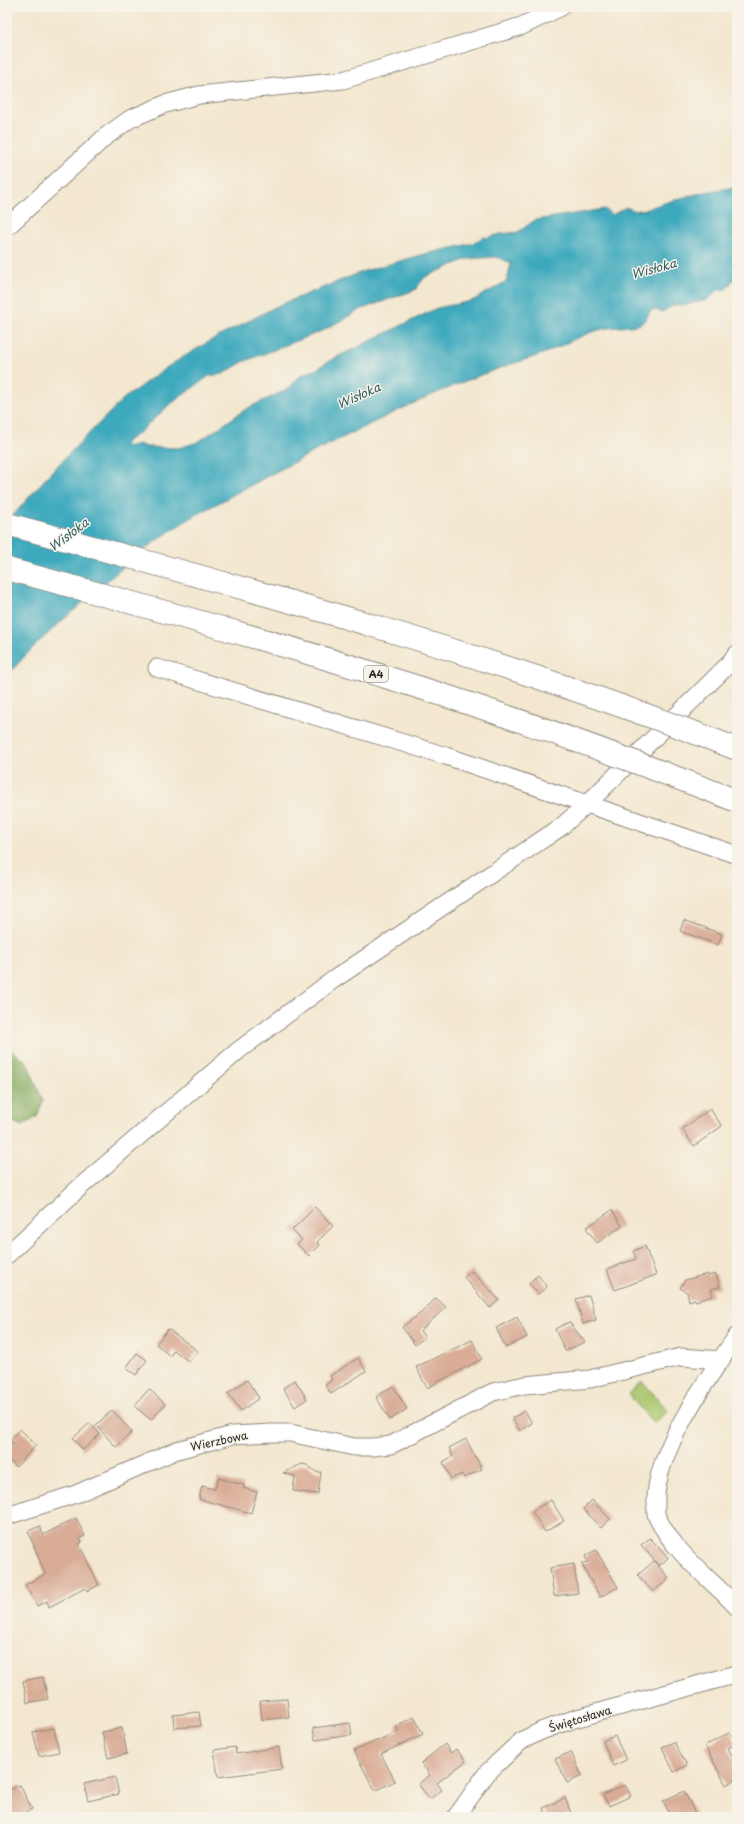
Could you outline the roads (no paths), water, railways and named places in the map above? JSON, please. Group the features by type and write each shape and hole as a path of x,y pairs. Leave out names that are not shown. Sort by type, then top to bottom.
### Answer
{"highway":[{"path":"7,524 229,584 467,653 588,693 737,748"},
{"name":"A4","path":"7,569 221,627 390,678 570,739 737,801"}],"street":[{"path":"7,227 105,137 130,119 165,104 200,95 343,80 522,26 561,7"},
{"path":"7,1255 80,1187 238,1050 333,980 561,827 588,804 724,670 737,654"},
{"path":"157,668 446,756 737,855"},
{"path":"737,1336 720,1360 684,1418 665,1455 659,1472 655,1495 656,1515 689,1561 737,1607"},
{"name":"Wierzbowa","path":"7,1516 76,1494 177,1450 233,1436 290,1433 354,1447 391,1445 493,1392 525,1385 590,1379 681,1357 720,1360"},
{"name":"Świętosława","path":"456,1817 487,1773 506,1754 527,1737 574,1719 737,1674"}],"water":[{"name":"Wisłoka","path":"737,187 737,279 731,281 730,285 726,289 718,290 707,300 685,305 674,305 662,312 651,310 645,321 640,324 604,329 590,333 549,352 483,374 436,393 316,451 192,517 169,532 123,567 32,648 7,677 7,522 54,469 123,399 167,367 208,342 277,306 364,271 425,254 474,243 476,240 478,242 483,236 486,238 500,234 518,232 535,220 605,209 612,215 626,207 635,211 642,211 676,199","holes":["496,257 511,263 507,281 472,301 437,308 327,362 317,369 296,379 290,388 246,409 198,442 178,448 146,447 139,444 125,447 127,441 139,433 168,406 209,376 223,374 243,362 322,331 362,309 415,290 425,277 467,259"]}]}
